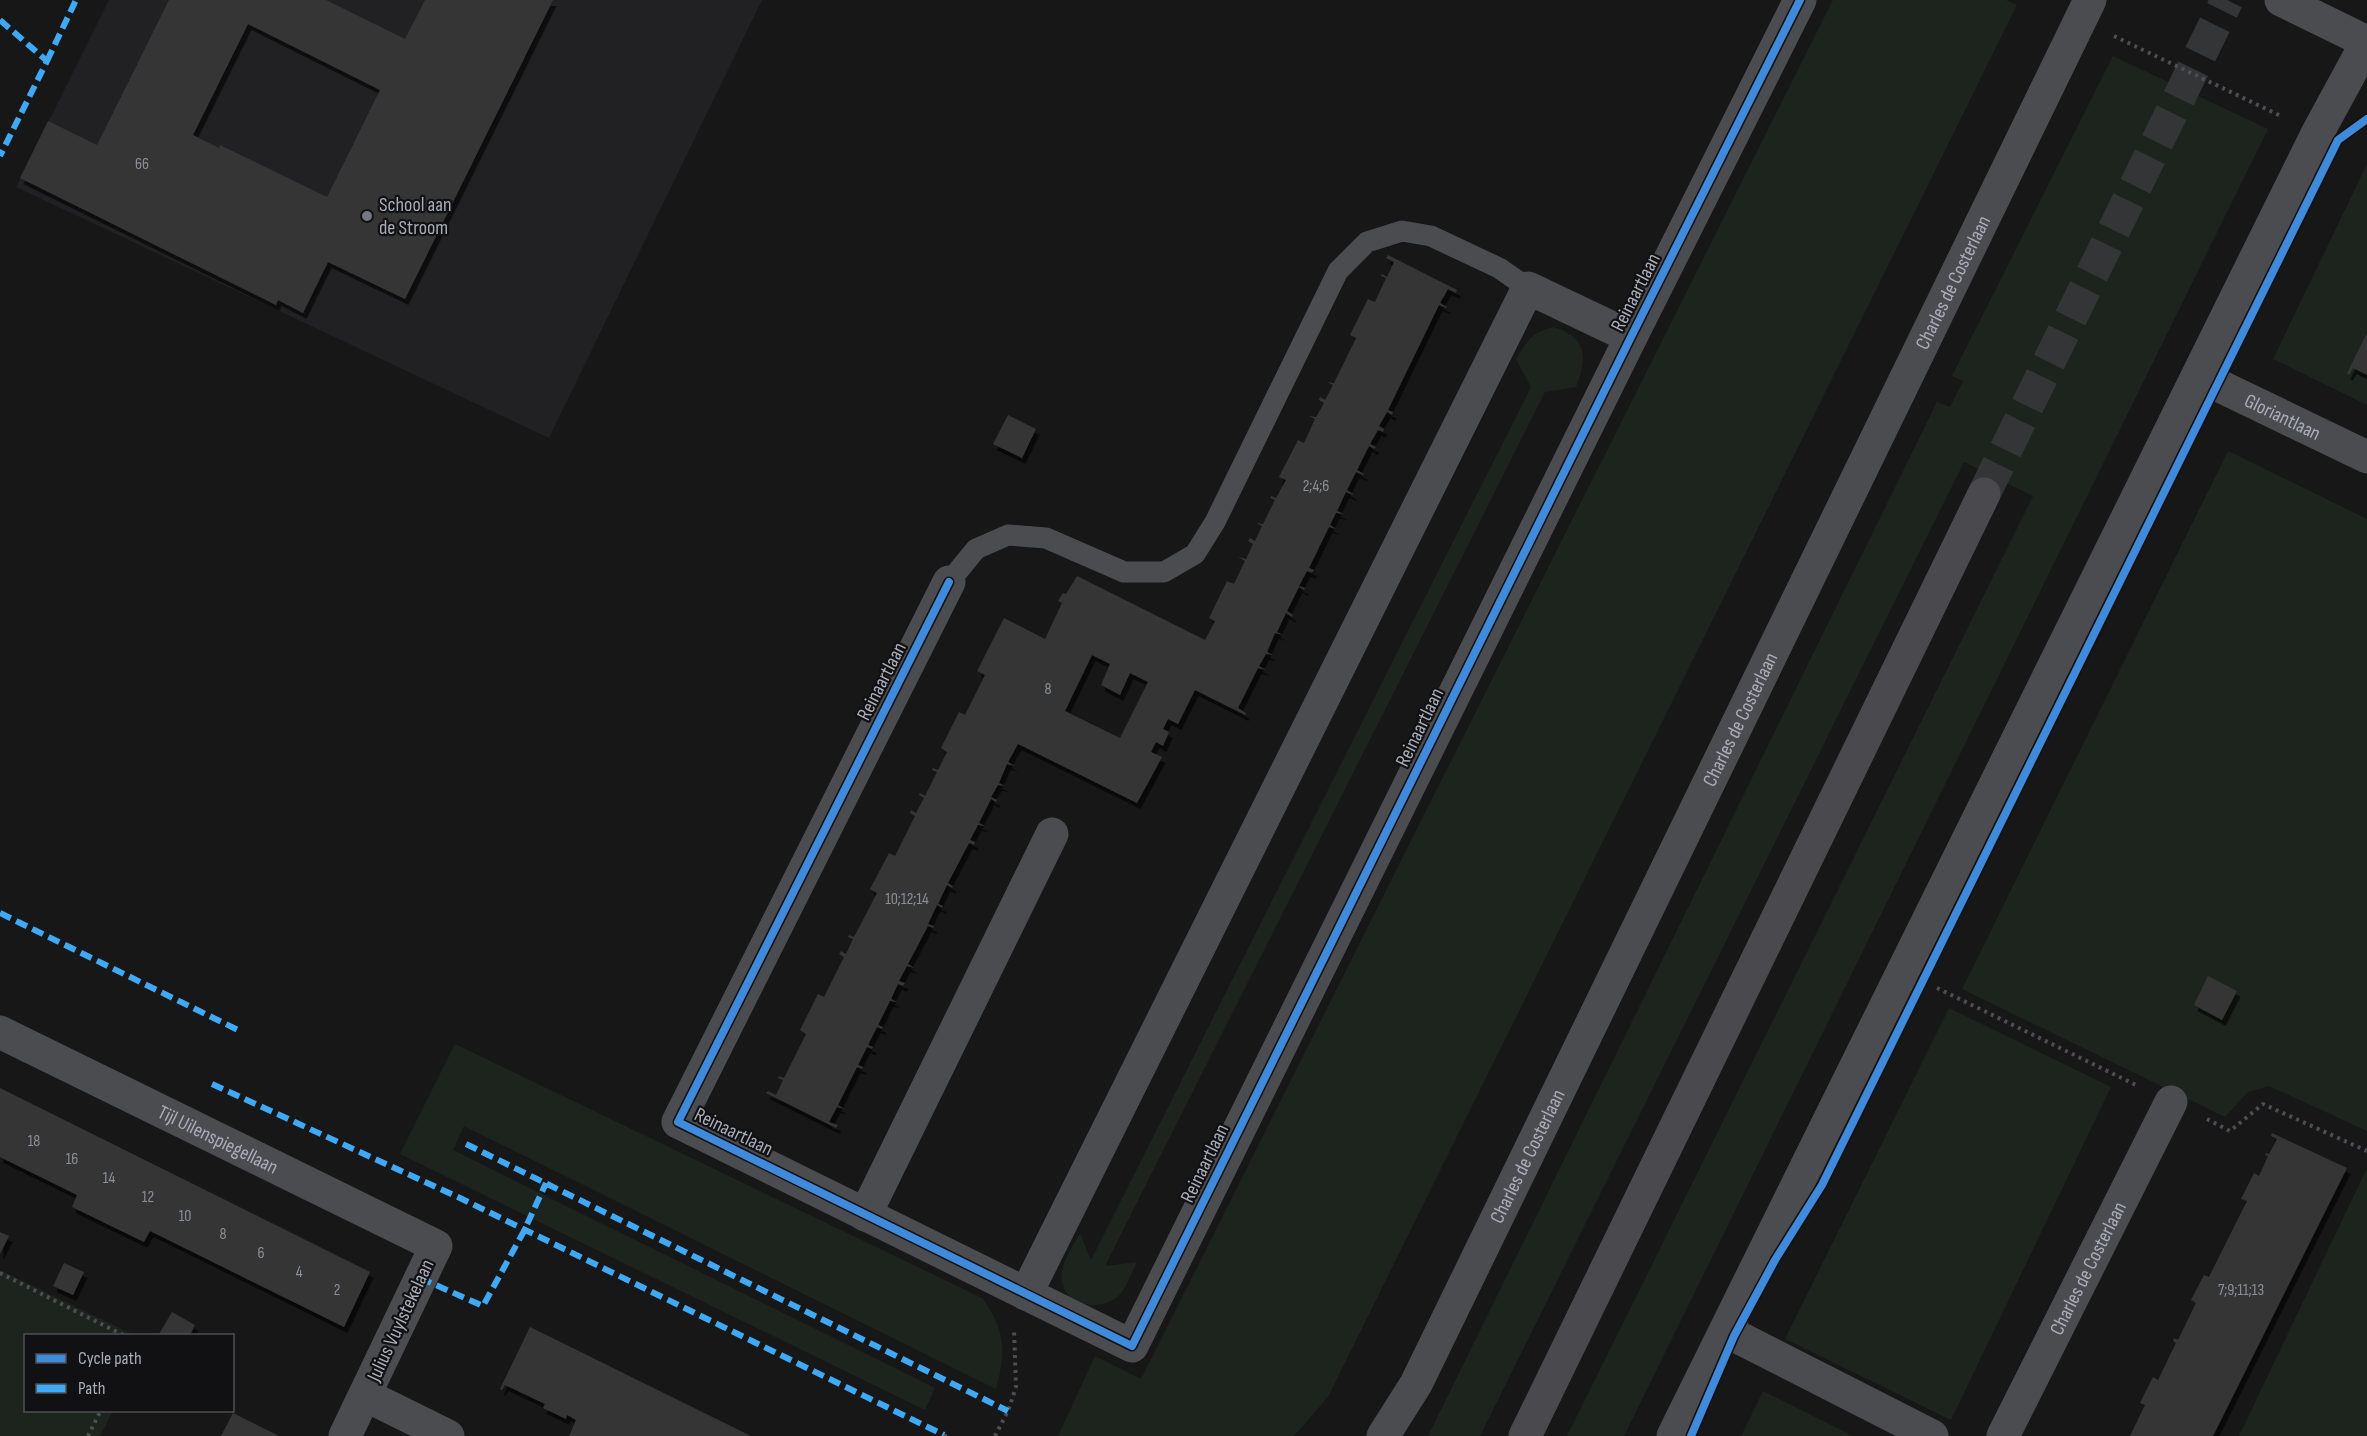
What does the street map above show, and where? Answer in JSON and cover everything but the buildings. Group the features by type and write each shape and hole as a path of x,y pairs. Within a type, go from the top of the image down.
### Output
{"main road":[{"path":"1525,1436 1984,494"}],"street":[{"name":"Reinaartlaan","path":"949,582 678,1122 1132,1347 1800,0"},
{"path":"1673,1436 2317,134 2367,42 2281,0"},
{"name":"Charles de Costerlaan","path":"1383,1436 1416,1384 2085,10"},
{"name":"Reinaartlaan","path":"1528,288 1631,338"},
{"path":"1026,1294 1528,288"},
{"name":"Gloriantlaan","path":"2199,376 2367,457"},
{"path":"865,1215 1052,834"},
{"name":"Tijl Uilenspiegellaan","path":"0,1032 436,1246"},
{"name":"Charles de Costerlaan","path":"2003,1436 2171,1102"},
{"name":"Julius Vuylstekelaan","path":"345,1436 436,1246"},
{"path":"1726,1330 1932,1436"},
{"name":"Julius Vuylstekelaan","path":"365,1395 448,1436"}],"lane":[{"name":"Reinaartlaan","path":"949,582 976,549 1008,535 1046,538 1124,572 1164,572 1195,554 1215,522 1338,271 1367,242 1402,231 1431,236 1499,268 1528,288"}],"path":[{"path":"2085,10 2317,134"},
{"path":"1902,972 2230,1131 2264,1104 2367,1151"},
{"path":"0,1273 123,1334"},
{"path":"995,1436 1008,1411 1016,1387 1013,1352 1015,1316 1026,1294"},
{"path":"88,1436 100,1412"}],"shaded area":[{"name":"School aan de Stroom","path":"109,0 762,0 549,438 16,187"},
{"path":"1833,0 2006,0 2017,5 1328,1397 1294,1436 1058,1436 1095,1356 1141,1379"},
{"path":"2113,56 2268,129 1624,1436 1567,1436 2033,496 1964,462 1480,1436 1428,1436 1937,402 1950,407 1963,381 1952,376"},
{"path":"2367,164 2367,405 2273,359"},
{"path":"1553,327 1573,337 1582,350 1582,367 1576,387 1545,392 1105,1266 1137,1262 1126,1285 1122,1292 1107,1303 1088,1305 1079,1302 1065,1291 1062,1281 1067,1256 1080,1233 1091,1260 1531,387 1516,359 1531,338"},
{"path":"2228,451 2367,519 2367,1131 2269,1086 2248,1092 2225,1117 1962,989"},
{"path":"1949,1008 2111,1087 1951,1420 1785,1339"},
{"path":"455,1044 982,1298 996,1321 1002,1342 996,1389 464,1126 453,1150 935,1388 925,1410 400,1154"},
{"path":"2367,1168 2367,1436 2239,1436"},
{"path":"0,1270 132,1334 24,1334 24,1412 112,1412 100,1436 0,1436"},
{"path":"1763,1391 1853,1436 1741,1436"}],"tunnel":[{"path":"1984,494 2227,0"}],"marked path":[{"path":"47,61 76,0"},
{"path":"0,20 47,61 0,156"},
{"path":"0,913 238,1030"},
{"path":"212,1084 460,1198 944,1435"},
{"path":"466,1144 1008,1411"},
{"path":"420,1278 483,1306 524,1231 546,1183"}],"cycle path":[{"path":"949,582 678,1122 1132,1346 1800,0"},
{"path":"1691,1436 1734,1336 1775,1260 1822,1185 2338,140 2367,119"}],"place":[{"name":"School aan de Stroom","path":"367,216"}]}
